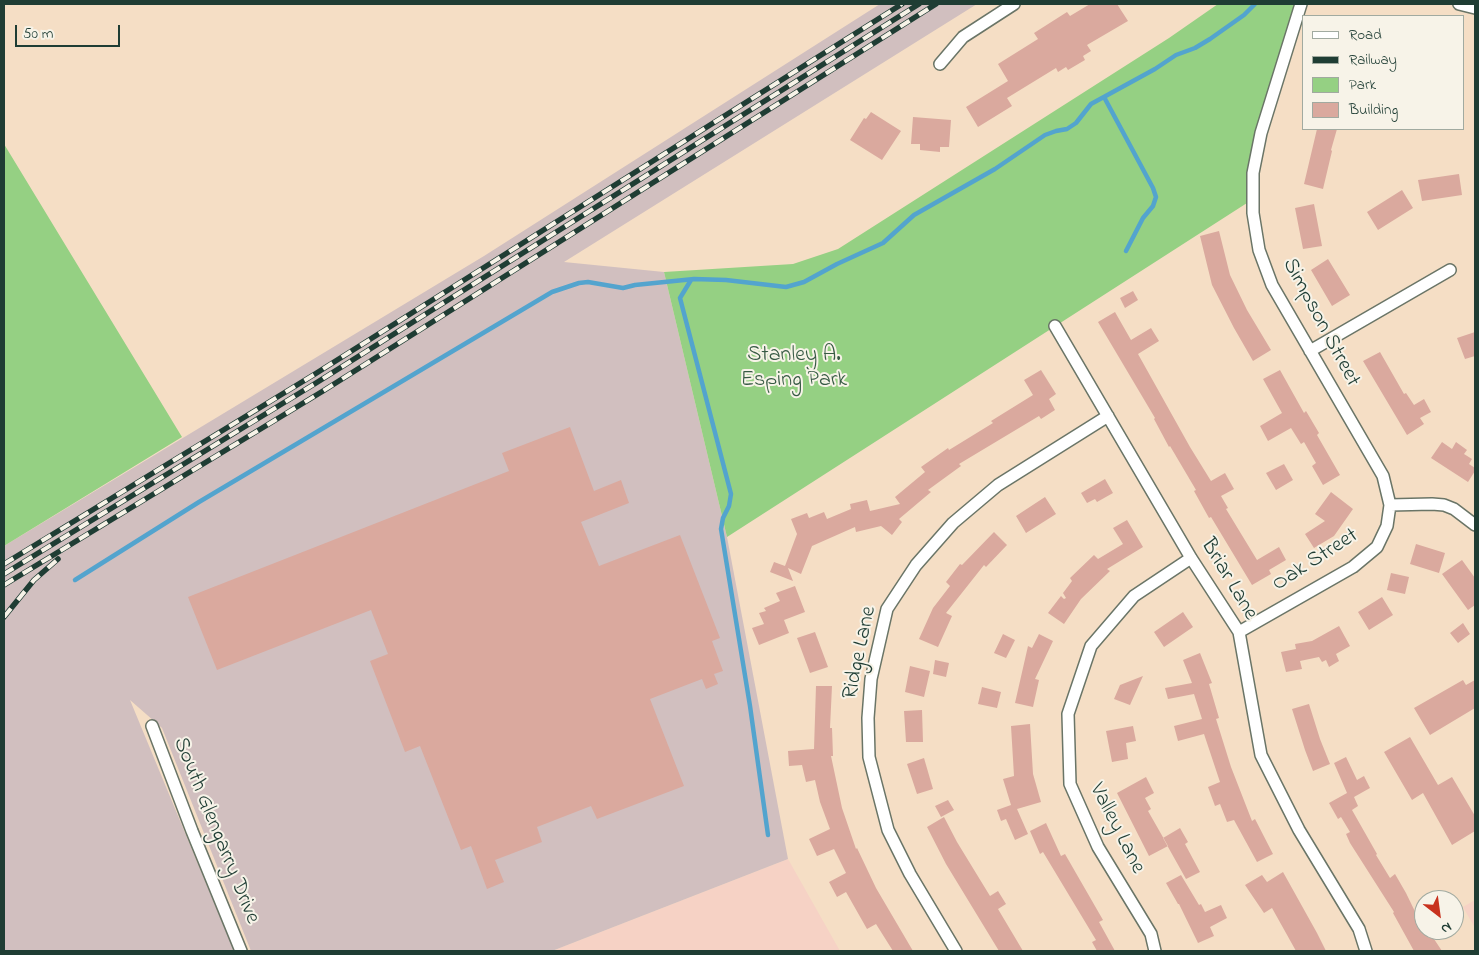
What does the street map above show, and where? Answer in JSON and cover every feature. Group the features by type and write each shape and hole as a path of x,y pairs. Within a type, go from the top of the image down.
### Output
{"street":[{"path":"940,64 963,37 1014,4"},
{"name":"Simpson Street","path":"1301,4 1261,133 1253,173 1253,213 1260,250 1272,284 1383,476 1390,505"},
{"path":"1459,4 1475,8"},
{"path":"1310,351 1450,270"},
{"name":"Briar Lane","path":"1055,326 1191,558 1239,632 1261,756 1299,830 1359,929 1366,951"},
{"name":"Ridge Lane","path":"956,951 910,874 888,830 869,757 868,718 871,679 887,609 916,565 953,523 998,485 1108,416"},
{"path":"1390,505 1432,504 1444,506 1454,510 1475,525"},
{"name":"Oak Street","path":"1239,632 1352,567 1376,547 1387,526 1390,505"},
{"name":"Valley Lane","path":"1155,951 1151,934 1098,847 1070,784 1068,714 1091,646 1134,596 1191,558"},
{"name":"South Glengarry Drive","path":"152,726 192,832 241,951"}],"shaded area":[{"path":"880,4 977,4 564,262 664,272 727,537 788,859 552,951 251,951 162,728 130,700 234,951 4,951 4,546 484,256"},
{"path":"788,859 840,951 552,951"},
{"path":"1475,900 1475,928 1464,909 1464,906"}],"green space":[{"name":"Stanley A. Esping Park","path":"1218,4 1299,4 1247,203 727,537 664,272 793,264 838,249 1169,38"},
{"path":"4,144 182,437 4,546"}],"building":[{"path":"1090,4 1117,4 1128,21 1087,45 1091,51 1083,56 1085,60 1068,70 1066,67 1058,72 1056,68 1007,98 1012,106 978,127 966,107 1008,81 998,64 1038,39 1034,33 1067,12 1070,16"},
{"path":"871,112 901,131 882,160 850,140 864,118 866,119"},
{"path":"913,117 951,120 949,147 940,147 940,152 920,150 920,144 911,144"},
{"path":"1317,130 1337,130 1323,189 1304,184"},
{"path":"1459,174 1462,195 1422,201 1418,180"},
{"path":"1402,190 1413,208 1378,230 1367,212"},
{"path":"1314,204 1322,246 1303,249 1295,208"},
{"path":"1219,231 1230,275 1247,310 1271,350 1253,361 1212,285 1200,236"},
{"path":"1328,259 1350,295 1332,306 1311,270"},
{"path":"1133,291 1138,300 1125,308 1120,298"},
{"path":"1115,312 1131,340 1151,328 1159,341 1138,354 1211,481 1225,473 1234,489 1221,496 1228,508 1226,509 1257,560 1279,547 1286,560 1269,570 1271,574 1252,585 1211,517 1209,518 1194,491 1196,490 1169,447 1155,418 1098,322"},
{"path":"1475,332 1475,356 1465,359 1457,338"},
{"path":"1380,352 1404,394 1406,393 1414,405 1424,399 1431,412 1420,418 1424,424 1407,435 1363,361"},
{"path":"1041,370 1056,394 1049,399 1055,410 1041,419 1039,416 959,464 961,466 928,490 931,492 899,519 902,522 892,535 881,526 856,532 855,527 812,546 801,574 788,568 793,581 770,572 774,562 785,566 797,534 791,519 807,513 809,518 824,512 827,519 851,509 850,504 867,500 870,511 900,504 895,497 925,472 921,467 948,448 949,450 993,423 991,421 1033,395 1024,380"},
{"path":"1280,370 1304,413 1306,411 1319,433 1317,435 1340,475 1323,485 1312,466 1316,463 1304,442 1301,444 1291,428 1268,441 1260,426 1282,413 1263,379"},
{"path":"570,427 594,491 621,480 629,503 581,522 599,566 680,535 720,638 712,641 723,671 714,674 718,684 706,689 702,679 650,699 684,786 597,819 591,806 537,827 542,842 495,860 504,882 487,889 471,846 461,850 420,746 405,752 370,661 388,654 371,610 217,670 188,597 509,471 502,453"},
{"path":"1442,442 1452,449 1456,442 1467,450 1464,454 1472,459 1469,464 1475,468 1468,482 1431,458"},
{"path":"1284,464 1293,480 1276,490 1266,473"},
{"path":"1105,479 1113,493 1097,502 1095,499 1087,503 1081,493"},
{"path":"1331,492 1353,509 1334,536 1314,548 1305,534 1325,521 1315,514"},
{"path":"1045,497 1056,514 1026,533 1016,516"},
{"path":"1127,520 1143,547 1107,569 1110,571 1081,599 1064,624 1048,613 1061,596 1064,599 1066,598 1063,593 1072,581 1070,578 1094,555 1098,559 1123,544 1113,528"},
{"path":"994,532 1007,545 986,567 984,565 946,613 952,616 938,647 919,639 933,608 950,586 946,582 960,564 962,565"},
{"path":"1416,544 1445,553 1439,573 1410,564"},
{"path":"1462,560 1475,578 1475,605 1468,610 1442,574"},
{"path":"1391,573 1409,577 1405,594 1387,590"},
{"path":"795,586 805,612 784,620 789,633 759,645 752,628 764,624 759,613 766,611 764,608 780,601 776,593"},
{"path":"1382,597 1393,615 1369,630 1358,612"},
{"path":"1183,612 1193,627 1164,647 1154,632"},
{"path":"1463,623 1470,634 1458,643 1450,633"},
{"path":"1339,626 1350,646 1336,654 1339,661 1329,667 1326,660 1322,662 1319,657 1300,661 1302,669 1286,672 1281,652 1296,649 1295,644 1312,641"},
{"path":"815,632 828,667 810,673 797,638"},
{"path":"1003,634 1015,640 1006,658 994,653"},
{"path":"1039,634 1053,641 1035,679 1039,680 1033,707 1015,703 1028,646 1032,648"},
{"path":"1200,653 1212,683 1209,684 1219,718 1216,719 1231,767 1252,821 1255,819 1273,854 1257,862 1234,820 1227,822 1220,804 1215,806 1208,787 1220,782 1204,734 1178,741 1174,726 1202,719 1194,694 1168,699 1165,688 1192,683 1183,660"},
{"path":"935,660 949,663 946,677 933,674"},
{"path":"910,666 930,671 924,697 905,692"},
{"path":"1143,676 1130,705 1114,699 1120,685"},
{"path":"1463,680 1466,685 1475,680 1475,708 1430,735 1414,708"},
{"path":"816,686 832,686 830,728 832,728 833,756 831,756 842,808 856,849 876,888 913,951 893,951 876,924 867,929 846,892 837,897 829,882 846,873 834,849 817,856 809,839 830,829 820,802 815,780 806,782 802,765 789,766 788,751 814,749"},
{"path":"982,687 1001,692 997,708 978,704"},
{"path":"1309,704 1330,764 1313,771 1292,709"},
{"path":"922,710 923,742 906,742 904,711"},
{"path":"1030,724 1033,774 1041,802 1017,809 1028,834 1015,840 1006,819 1001,821 997,810 1011,805 1003,779 1014,776 1011,726"},
{"path":"1133,726 1136,741 1126,743 1128,759 1112,762 1106,731"},
{"path":"1410,737 1438,785 1452,777 1475,816 1475,831 1452,845 1423,793 1412,800 1384,752"},
{"path":"1346,757 1357,780 1364,776 1370,788 1354,797 1358,806 1352,810 1390,878 1395,874 1414,909 1414,940 1435,940 1442,951 1414,951 1394,912 1350,843 1346,834 1350,832 1341,817 1338,819 1329,803 1347,793 1334,763"},
{"path":"924,758 933,789 917,794 907,764"},
{"path":"1146,777 1154,793 1145,798 1151,809 1148,811 1168,846 1149,856 1117,793"},
{"path":"948,800 954,810 941,817 935,806"},
{"path":"944,817 990,896 998,891 1006,904 998,909 1023,951 999,951 946,864 927,827"},
{"path":"1046,823 1061,856 1065,854 1103,920 1099,922 1115,951 1097,951 1092,942 1096,940 1043,852 1040,854 1030,831"},
{"path":"1180,828 1188,842 1185,844 1200,872 1186,879 1163,838"},
{"path":"1283,872 1326,951 1296,951 1272,908 1264,913 1245,885 1262,875 1267,882"},
{"path":"1181,875 1205,912 1221,905 1227,918 1210,927 1214,936 1198,943 1179,904 1166,883"}],"waterway":[{"path":"75,580 199,502 552,292 588,282 623,288 694,279 726,280 786,287 804,282 837,264 883,243 914,215 995,169 1045,135 1067,129 1076,123 1091,104 1155,69 1176,55 1195,48 1210,39 1244,15 1255,4"},
{"path":"1104,97 1156,197 1153,206 1143,218 1126,251"},
{"path":"691,280 680,298 731,494 721,529 750,706 768,835"}],"railway":[{"path":"4,564 315,374 902,4"},
{"path":"4,574 316,383 919,4"},
{"path":"4,585 323,391 936,4"},
{"path":"4,617 34,580 58,559"}]}
